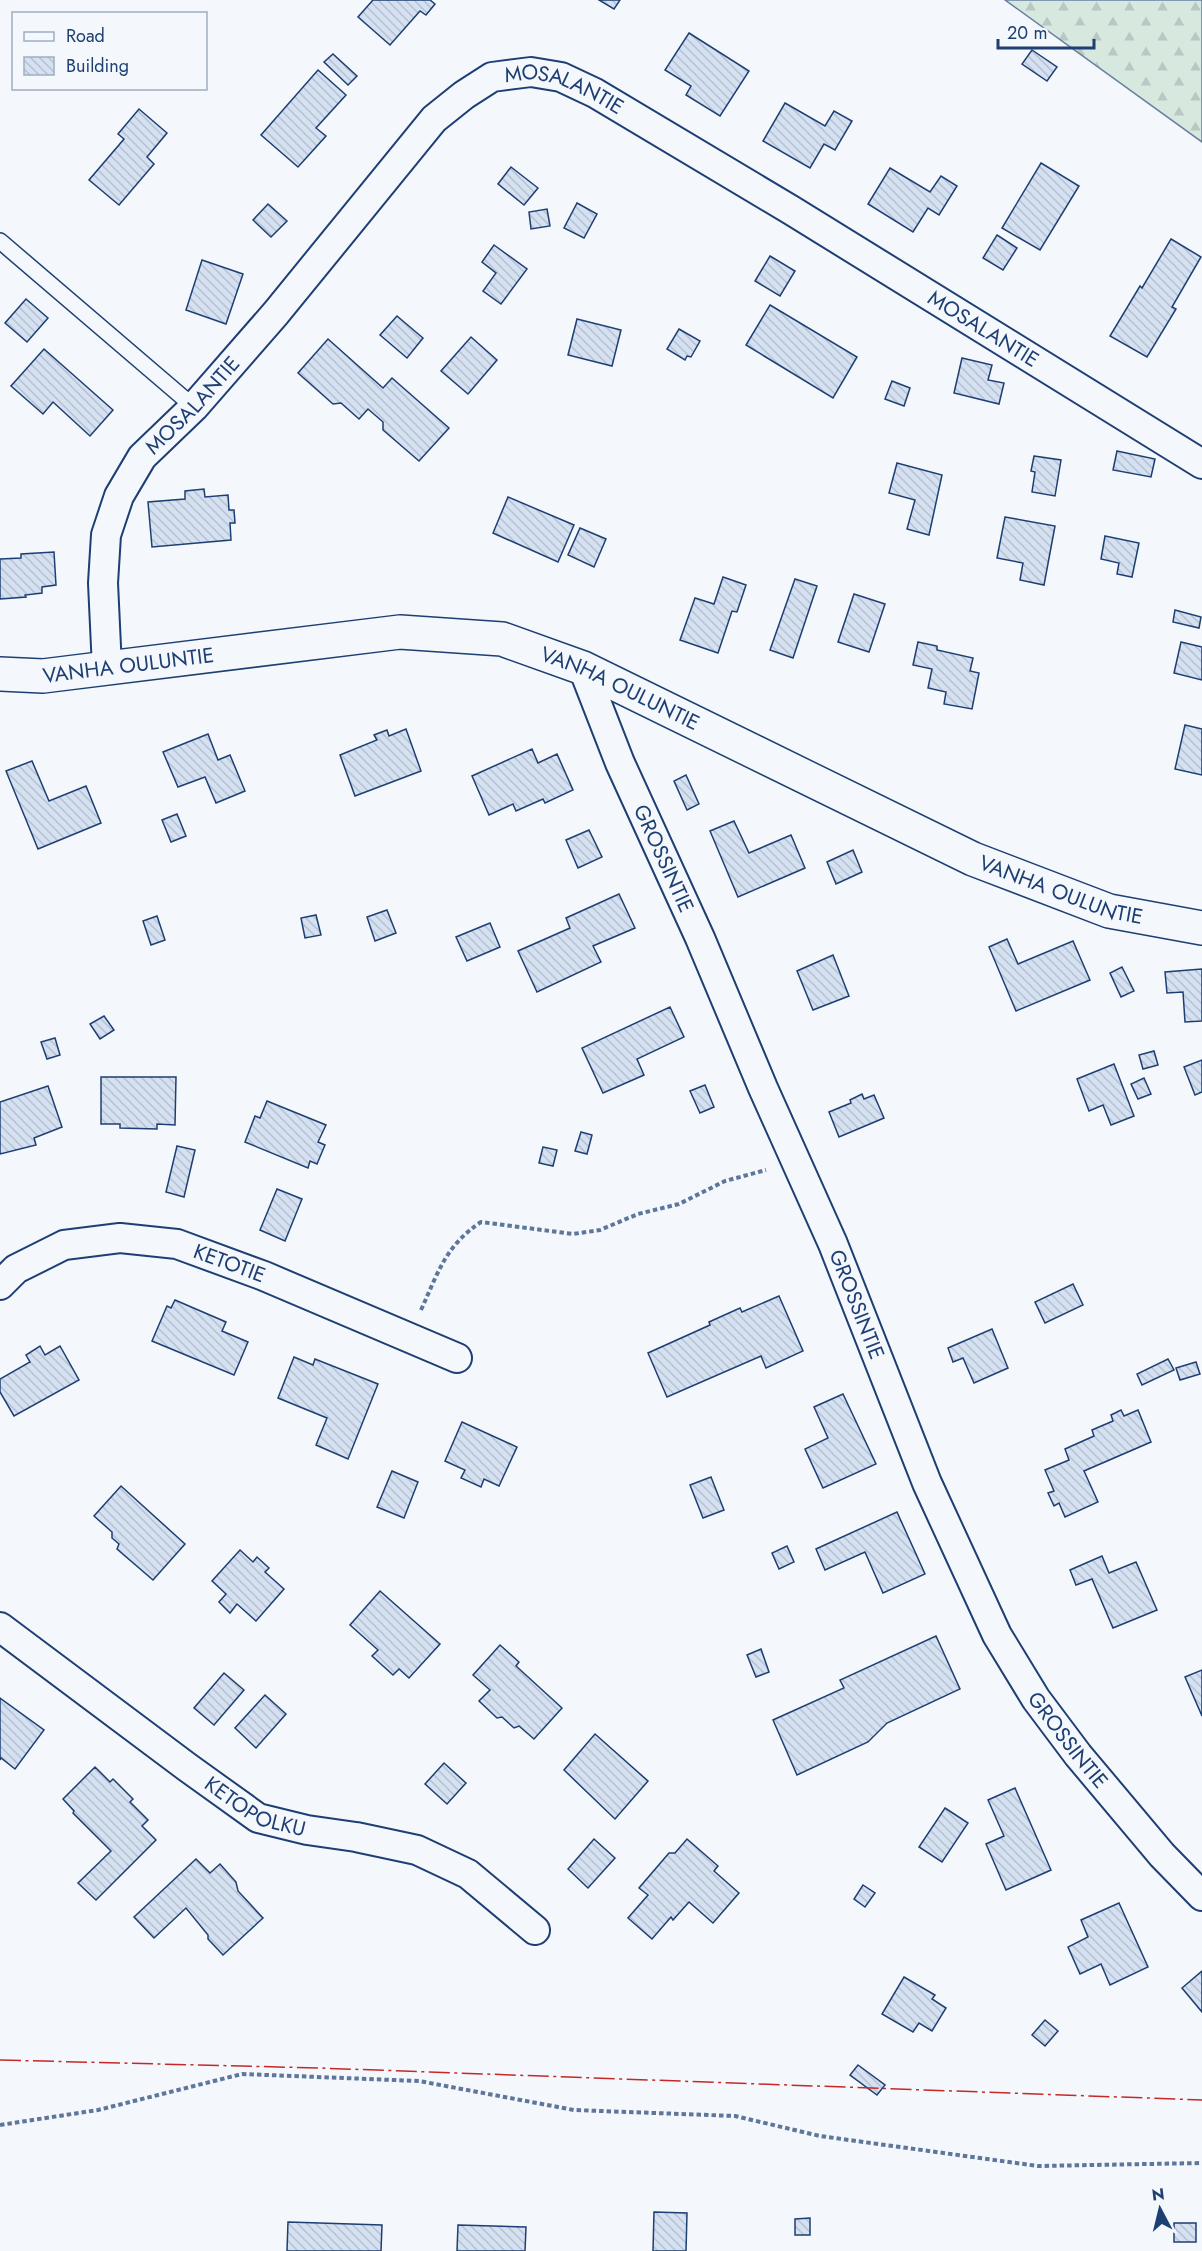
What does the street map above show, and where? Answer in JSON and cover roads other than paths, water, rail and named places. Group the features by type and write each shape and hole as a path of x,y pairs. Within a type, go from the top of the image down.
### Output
{"street":[{"name":"MOSALANTIE","path":"107,668 103,583 106,535 119,495 142,457 194,407 276,313 434,119 464,95 492,77 531,72 561,77 595,93 791,210 1202,464"},
{"name":"VANHA OULUNTIE","path":"0,674 43,676 400,632 502,639 583,668 973,859 1109,911 1202,928"},
{"name":"GROSSINTIE","path":"583,668 620,764 700,938 869,1330 927,1483 997,1635 1036,1699 1078,1755 1162,1855 1202,1896"},
{"name":"KETOTIE","path":"0,1285 16,1269 64,1245 120,1238 177,1244 264,1276 457,1358"},
{"name":"KETOPOLKU","path":"0,1627 258,1818 307,1830 356,1837 417,1850 468,1874 535,1930"}],"lane":[{"path":"0,241 194,407"}]}
